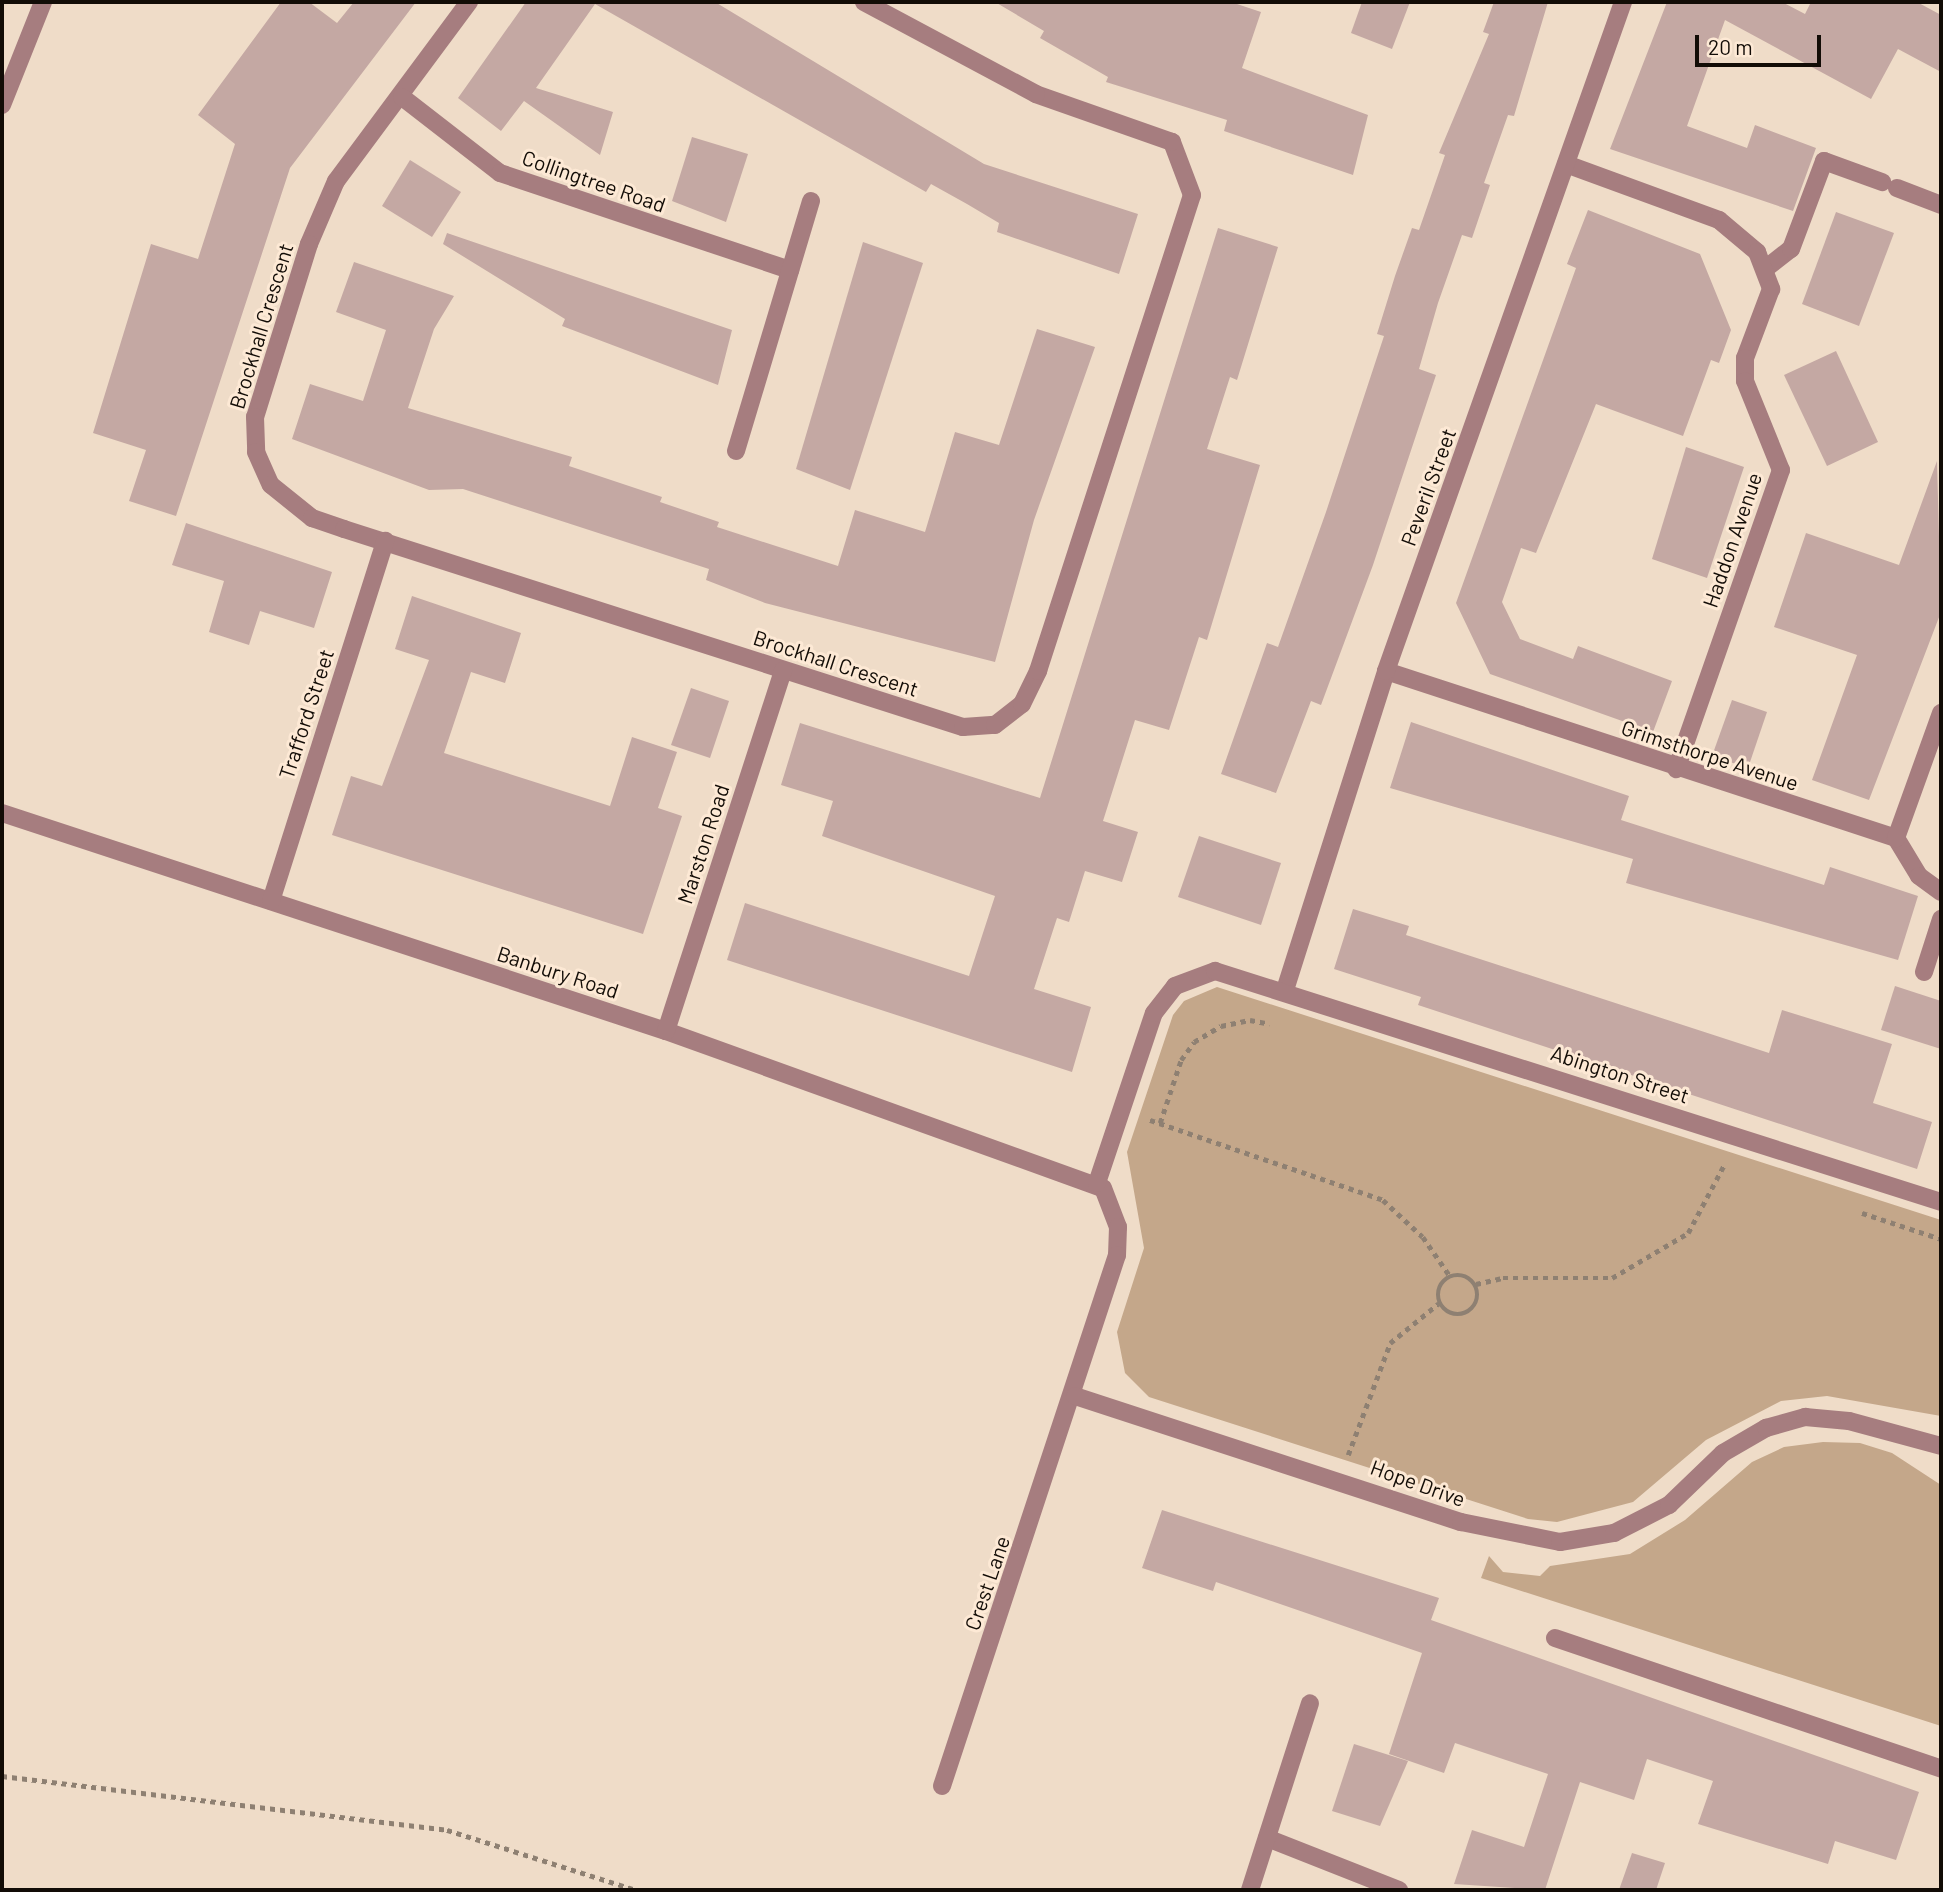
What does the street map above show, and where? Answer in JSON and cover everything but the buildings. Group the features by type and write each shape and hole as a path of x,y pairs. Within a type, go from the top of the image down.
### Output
{"street":[{"path":"2,105 43,2"},
{"name":"Brockhall Crescent","path":"469,2 402,97 336,181 309,244 255,416 256,452 271,485 312,518 963,727 995,725 1022,704 1192,195 1172,142 1036,94 864,2"},
{"name":"Peveril Street","path":"1285,990 1386,671 1623,2"},
{"name":"Collingtree Road","path":"402,97 500,173 790,270"},
{"path":"1566,164 1719,220 1743,235 1765,269 1791,249 1824,160 1941,205"},
{"path":"736,451 811,201"},
{"name":"Haddon Avenue","path":"1676,769 1781,470 1745,381 1745,358 1771,289 1765,269"},
{"name":"Trafford Street","path":"271,901 386,541"},
{"name":"Marston Road","path":"666,1031 783,670"},
{"name":"Grimsthorpe Avenue","path":"1386,671 1676,769 1896,838"},
{"path":"1941,713 1896,838 1919,876 1941,892"},
{"name":"Banbury Road","path":"2,813 666,1031 1097,1183"},
{"path":"1924,972 1941,919"},
{"name":"Abington Street","path":"1097,1183 1146,1031 1175,986 1215,971 1285,990 1941,1202"},
{"path":"1075,1396 1117,1255 1118,1227 1097,1183"},
{"name":"Hope Drive","path":"1075,1396 1340,1479 1508,1536 1560,1542 1614,1532 1670,1505 1723,1453 1766,1427 1805,1417 1849,1421 1941,1446"},
{"name":"Crest Lane","path":"942,1786 1075,1396"},
{"path":"1555,1637 1941,1769"},
{"path":"1250,1890 1310,1703"},
{"path":"1267,1838 1399,1890"}],"path":[{"path":"1160,1123 1181,1060 1194,1042 1240,1021 1277,1025"},
{"path":"1122,1111 1383,1200 1423,1237 1450,1276"},
{"path":"1476,1284 1503,1278 1612,1278 1688,1233 1723,1167 1734,1135"},
{"path":"1710,1163 1736,1171"},
{"path":"1852,1209 1941,1239"},
{"path":"1450,1276 1465,1276 1476,1284 1478,1298 1467,1314 1454,1315 1439,1303 1438,1290 1450,1276"},
{"path":"1340,1479 1390,1343 1439,1303"},
{"path":"2,1776 447,1830 636,1890"}],"shaded area":[{"path":"1217,987 1941,1220 1941,1416 1827,1396 1781,1401 1706,1440 1633,1502 1557,1522 1528,1519 1149,1397 1125,1373 1117,1332 1144,1248 1127,1152 1173,1015 1184,1001"},
{"path":"1823,1442 1860,1443 1892,1453 1941,1485 1941,1726 1481,1578 1489,1556 1503,1572 1540,1576 1550,1566 1630,1554 1685,1520 1752,1462 1784,1447"}]}
